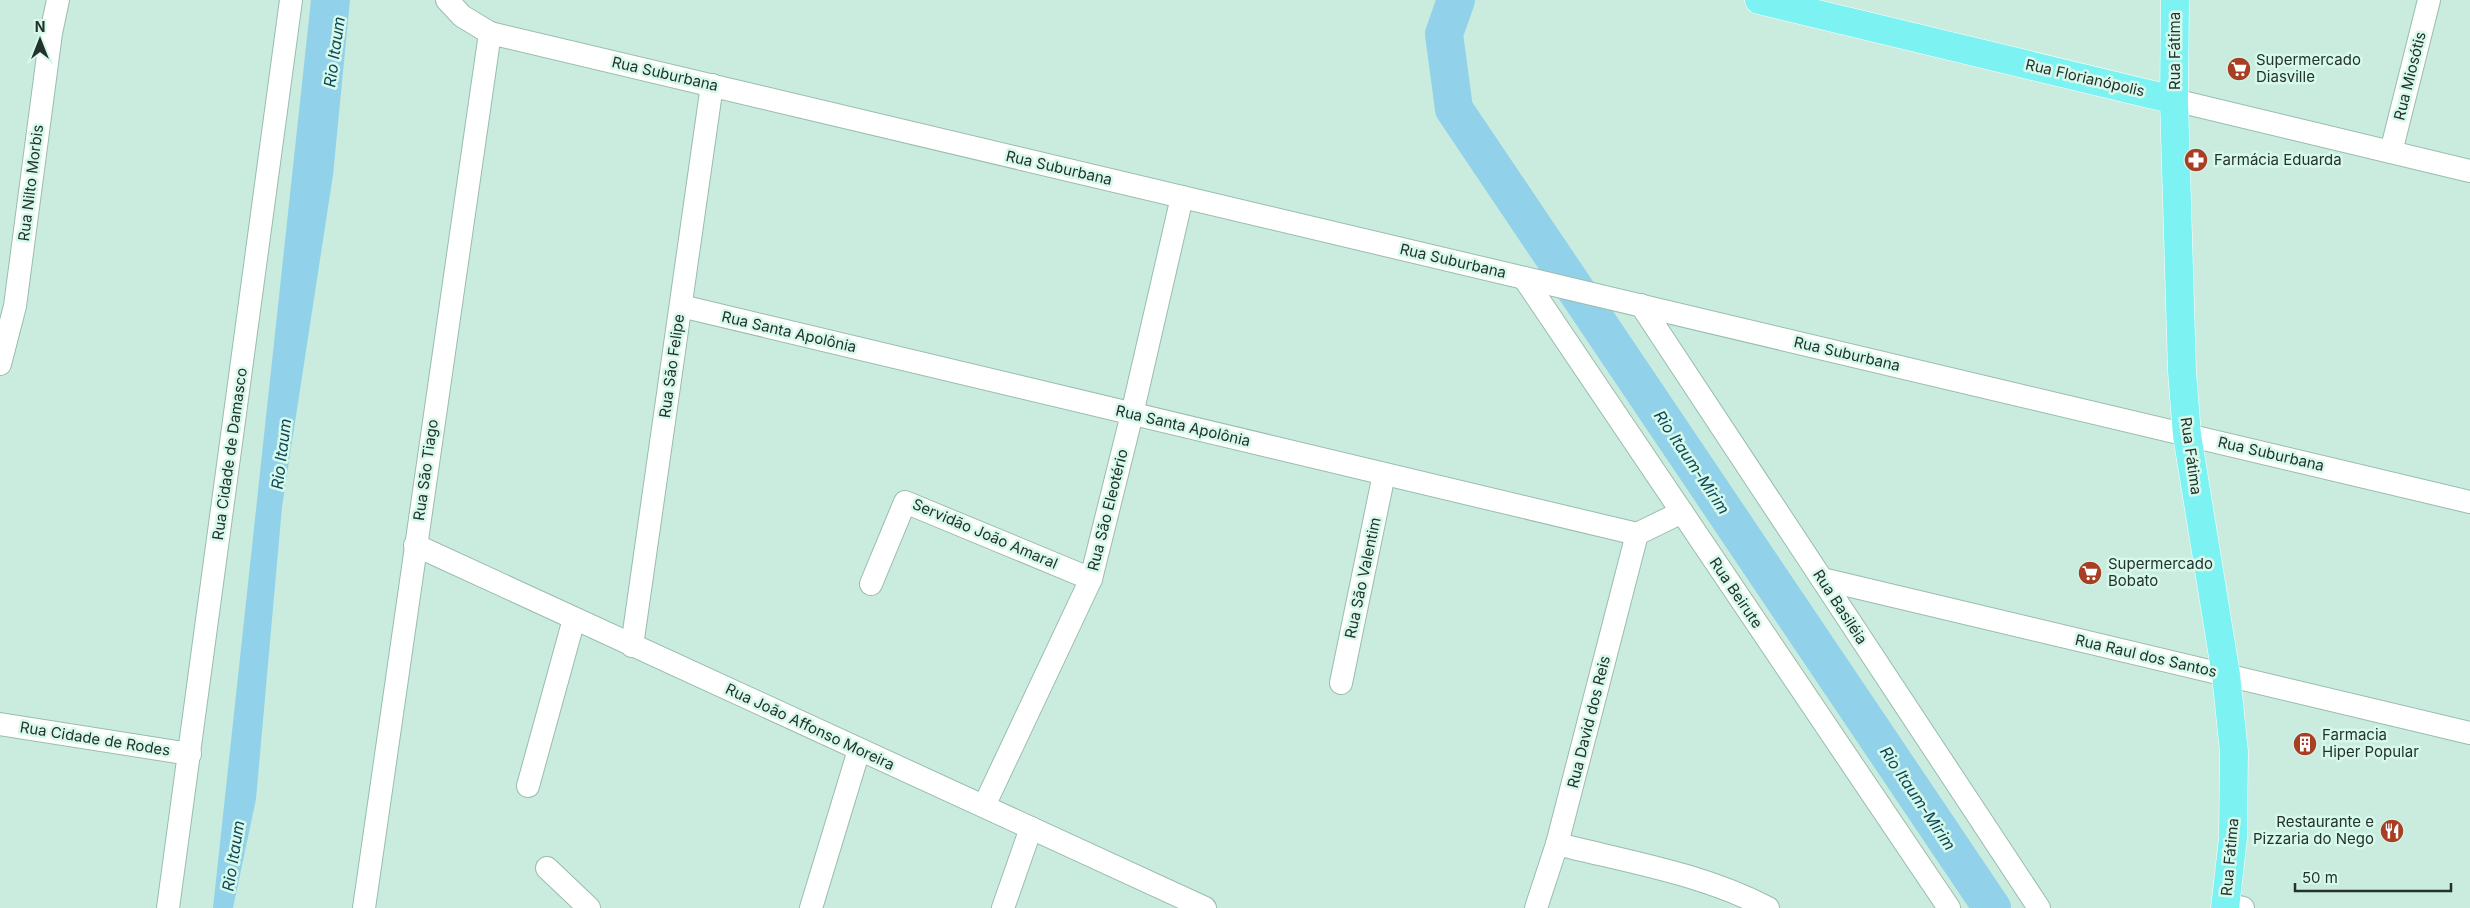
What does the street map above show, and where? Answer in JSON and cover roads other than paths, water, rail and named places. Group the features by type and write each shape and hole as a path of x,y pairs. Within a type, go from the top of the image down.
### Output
{"main road":[{"name":"Rua Florianópolis","path":"1759,0 2174,100"},
{"name":"Rua Fátima","path":"2175,0 2174,100 2182,371 2187,434 2232,714 2235,793 2231,907"}],"street":[{"name":"Rua Nilto Morbis","path":"0,364 10,334 15,306 51,33 58,0"},
{"name":"Rua Cidade de Damasco","path":"168,908 291,0"},
{"name":"Rua Suburbana","path":"447,0 462,16 490,33 2470,502"},
{"name":"Rua Miosótis","path":"2391,152 2429,0"},
{"name":"Rua São Tiago","path":"364,908 490,33"},
{"name":"Rua São Felipe","path":"632,646 712,85"},
{"name":"Rua Florianópolis","path":"2174,100 2470,171"},
{"name":"Rua São Eleotério","path":"984,806 1091,578 1132,414 1182,197"},
{"name":"Rua Beirute","path":"1524,278 1948,908"},
{"name":"Rua Basiléia","path":"1638,305 2039,908"},
{"name":"Rua Santa Apolônia","path":"680,306 1637,534"},
{"name":"Rua São Valentim","path":"1341,683 1384,474"},
{"name":"Servidão João Amaral","path":"871,584 905,502 1091,578"},
{"path":"1637,534 1682,512"},
{"name":"Rua David dos Reis","path":"1536,908 1557,844 1637,534"},
{"name":"Rua João Affonso Moreira","path":"415,545 1205,908"},
{"name":"Rua Raul dos Santos","path":"1822,579 2470,733"},
{"path":"528,786 574,619"},
{"name":"Rua Cidade de Rodes","path":"0,724 190,754"},
{"path":"811,908 859,750"},
{"path":"1003,908 1031,828"},
{"path":"1557,844 1704,880 1728,888 1768,908"},
{"path":"547,868 589,908"}],"water":[{"name":"Rio Itaum","path":"311,0 350,0 333,175 282,507 256,799 233,908 213,908"}],"waterway":[{"name":"Rio Itaum-Mirim","path":"1456,0 1444,34 1454,109 1992,908"}],"place":[{"name":"Supermercado Diasville","path":"2239,69"},
{"name":"Farmácia Eduarda","path":"2196,160"},
{"name":"Supermercado Bobato","path":"2090,573"},
{"name":"Farmacia Hiper Popular","path":"2305,744"},
{"name":"Restaurante e Pizzaria do Nego","path":"2392,831"}]}
